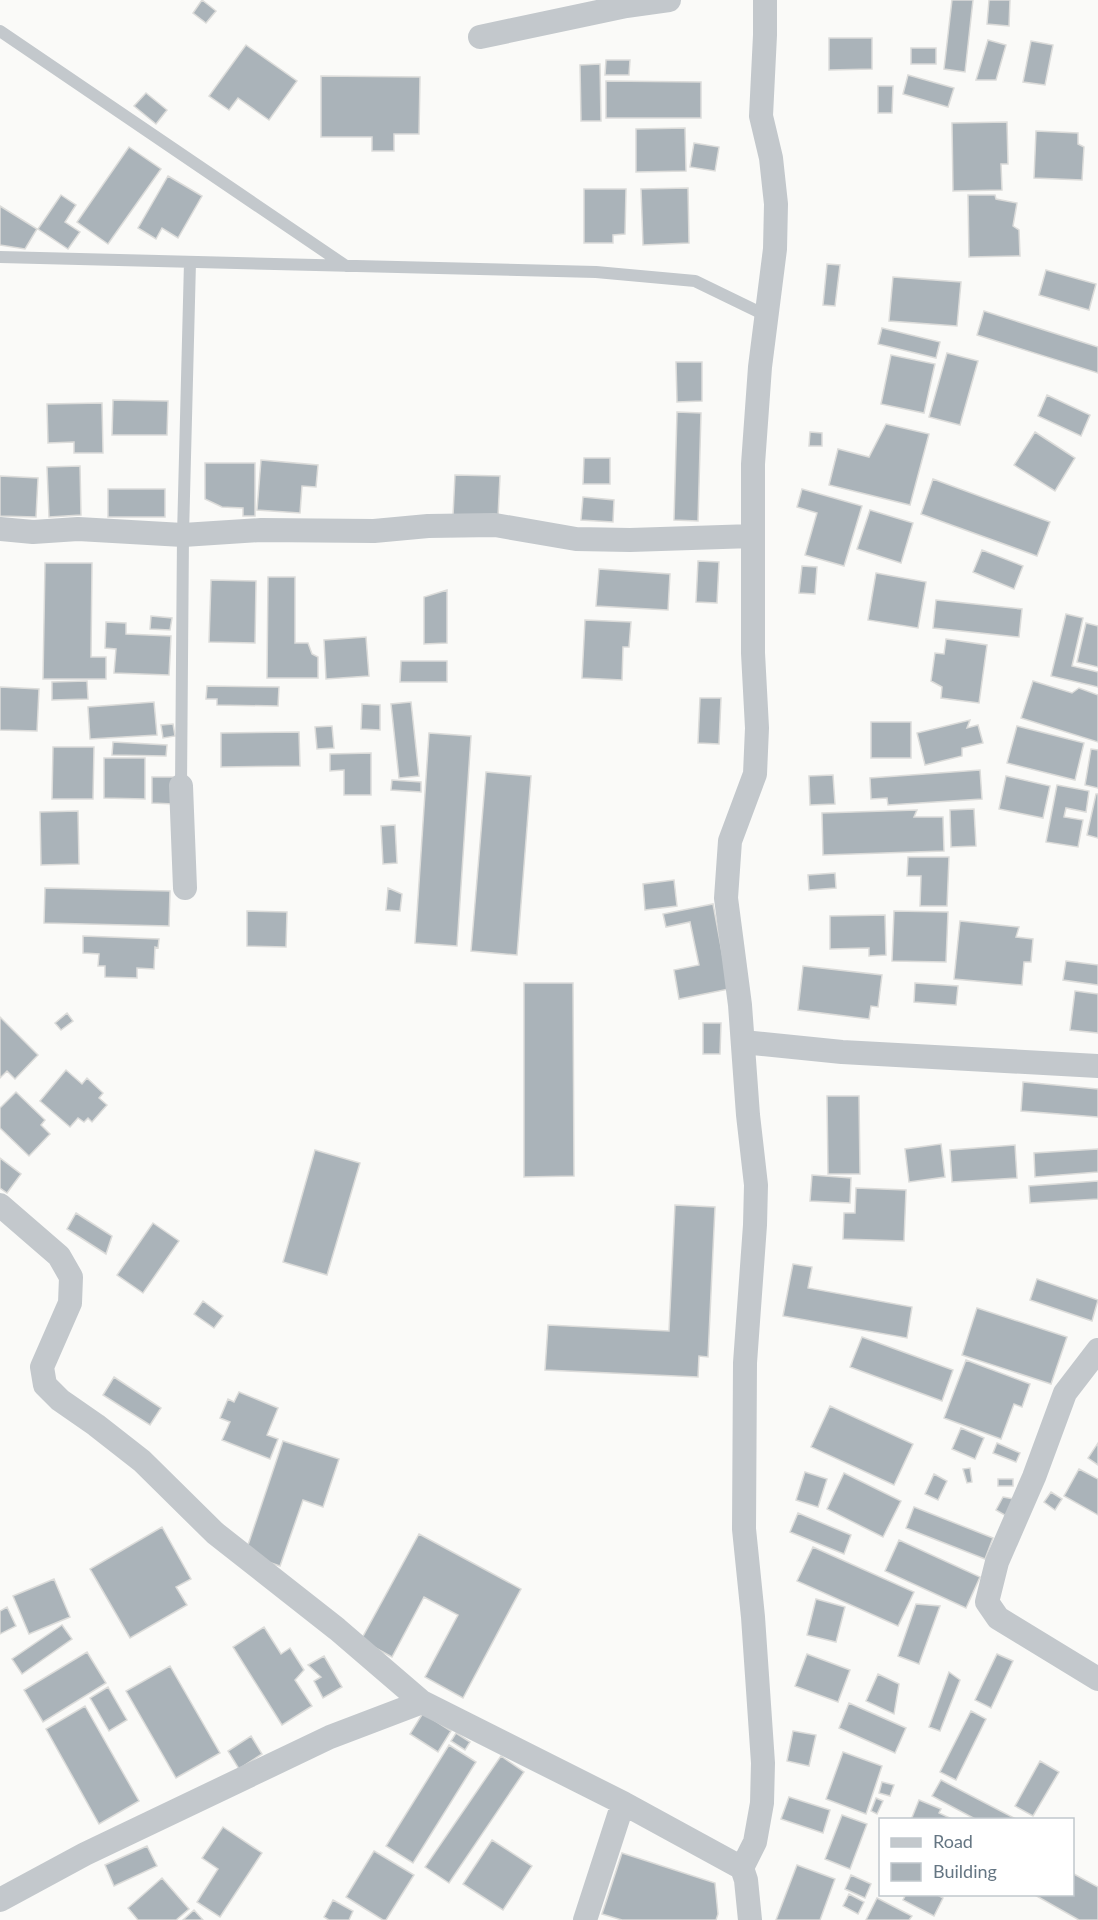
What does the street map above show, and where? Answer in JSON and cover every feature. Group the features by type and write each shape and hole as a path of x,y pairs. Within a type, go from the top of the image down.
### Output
{"street":[{"path":"480,37 626,6 669,0"},
{"path":"742,1868 755,1842 762,1803 763,1763 753,1617 744,1529 745,1363 756,1185 740,1005 726,898 730,842 755,774 757,729 753,653 753,464 760,367 775,249 776,204 771,158 760,116 765,0"},
{"path":"0,529 33,532 78,529 183,535 261,530 374,531 428,526 495,525 576,539 630,540 753,536"},
{"path":"181,786 185,888"},
{"path":"743,1042 842,1052 1098,1066"},
{"path":"0,1205 59,1256 71,1277 70,1303 42,1366 45,1385 60,1400 142,1461 215,1533 338,1629 422,1702 623,1803 742,1868 746,1880 750,1920"},
{"path":"1098,1350 1065,1393 1034,1477 996,1562 987,1602 998,1618 1098,1679"},
{"path":"0,1900 85,1854 330,1737 422,1702"},
{"path":"585,1920 623,1803"},
{"path":"0,1909 6,1920"}],"lane":[{"path":"0,31 346,266"},
{"path":"0,257 596,272 695,281 767,316"},
{"path":"181,786 183,535 190,262"}],"building":[{"path":"202,0 216,11 206,23 193,13"},
{"path":"952,0 973,0 965,72 944,69"},
{"path":"989,0 1010,0 1009,26 987,24"},
{"path":"829,38 872,38 872,69 829,70"},
{"path":"988,40 1006,45 996,80 976,80"},
{"path":"1031,41 1053,45 1045,85 1023,82"},
{"path":"246,45 297,81 269,120 238,98 229,110 209,96"},
{"path":"911,48 936,48 936,64 911,64"},
{"path":"606,60 630,60 629,75 605,75"},
{"path":"600,64 601,121 581,121 580,65"},
{"path":"908,75 954,88 948,107 903,94"},
{"path":"321,76 420,77 419,134 394,134 394,151 372,151 372,137 321,137"},
{"path":"606,81 701,82 701,118 606,118"},
{"path":"878,86 893,86 892,113 878,113"},
{"path":"146,93 167,110 156,124 134,106"},
{"path":"1007,122 1008,164 1001,164 1002,190 953,191 952,123"},
{"path":"685,128 686,171 636,172 636,129"},
{"path":"1036,131 1078,133 1078,144 1084,147 1082,180 1034,178"},
{"path":"694,143 719,147 715,171 690,167"},
{"path":"129,147 161,169 108,244 77,222"},
{"path":"168,176 202,196 178,238 162,228 156,239 138,228"},
{"path":"688,188 689,243 643,245 641,189"},
{"path":"584,189 626,189 625,234 613,235 613,243 584,243"},
{"path":"61,195 76,205 65,222 80,232 68,249 38,229"},
{"path":"968,195 995,195 996,199 1017,203 1013,226 1019,230 1020,256 969,257"},
{"path":"0,206 37,229 25,249 0,245"},
{"path":"827,264 840,265 835,306 823,305"},
{"path":"1046,270 1096,284 1089,310 1039,295"},
{"path":"893,277 961,282 957,326 889,321"},
{"path":"984,311 1098,347 1098,373 977,335"},
{"path":"882,328 940,342 936,358 878,344"},
{"path":"947,353 978,361 960,425 929,417"},
{"path":"891,355 935,364 924,413 881,404"},
{"path":"676,362 702,362 702,401 677,402"},
{"path":"1047,395 1090,415 1081,436 1038,416"},
{"path":"113,400 168,401 167,435 112,435"},
{"path":"102,403 103,453 74,453 74,442 48,443 47,404"},
{"path":"677,412 701,413 698,521 674,520"},
{"path":"886,424 929,434 910,505 829,485 838,449 869,457"},
{"path":"810,432 822,433 822,446 809,446"},
{"path":"1035,432 1075,458 1055,491 1014,465"},
{"path":"584,458 610,458 610,484 583,484"},
{"path":"261,460 318,465 316,487 302,486 300,513 257,510"},
{"path":"205,463 255,463 255,516 243,516 243,508 222,507 205,499"},
{"path":"80,466 81,515 49,517 47,467"},
{"path":"455,475 500,476 498,517 453,516"},
{"path":"0,476 38,478 36,517 0,516"},
{"path":"933,479 1050,522 1037,556 921,514"},
{"path":"108,489 165,489 165,517 108,517"},
{"path":"802,489 862,506 844,566 805,555 817,513 797,507"},
{"path":"583,497 614,500 613,522 581,520"},
{"path":"870,510 913,523 901,563 857,549"},
{"path":"982,550 1023,566 1014,589 973,572"},
{"path":"698,561 719,562 717,603 696,602"},
{"path":"45,563 92,563 91,657 106,657 106,679 43,679"},
{"path":"802,566 817,567 815,594 799,593"},
{"path":"599,569 670,574 668,610 596,606"},
{"path":"876,573 926,582 918,628 868,620"},
{"path":"268,577 295,577 295,643 308,643 312,654 318,657 318,678 267,678"},
{"path":"211,580 256,581 255,643 209,642"},
{"path":"447,590 447,643 424,644 424,597"},
{"path":"936,600 1022,609 1019,637 933,628"},
{"path":"1066,614 1083,618 1072,666 1098,672 1098,687 1051,676"},
{"path":"151,616 172,618 170,630 150,629"},
{"path":"585,620 631,622 629,647 623,647 622,680 582,678"},
{"path":"106,622 126,623 126,634 171,636 169,675 114,673 116,649 105,648"},
{"path":"1086,623 1098,626 1098,667 1077,662"},
{"path":"366,637 369,676 326,679 324,640"},
{"path":"946,639 987,645 979,703 941,698 942,687 931,681 935,653 944,654"},
{"path":"401,661 447,661 447,682 400,682"},
{"path":"87,681 88,699 52,700 52,682"},
{"path":"1033,681 1072,693 1079,688 1098,695 1098,742 1021,718"},
{"path":"207,686 279,687 278,706 217,705 217,699 206,699"},
{"path":"0,687 39,689 37,731 0,730"},
{"path":"700,698 721,698 719,744 698,743"},
{"path":"154,702 157,735 90,739 88,707"},
{"path":"411,702 419,776 399,778 391,704"},
{"path":"362,704 380,705 380,730 361,729"},
{"path":"970,720 967,728 978,725 983,743 962,748 962,756 925,765 917,733"},
{"path":"871,722 911,722 911,758 871,758"},
{"path":"173,724 175,736 163,738 161,725"},
{"path":"332,726 334,748 317,749 315,727"},
{"path":"1017,726 1084,743 1075,780 1007,763"},
{"path":"299,732 300,766 221,767 221,733"},
{"path":"429,733 471,736 457,946 415,943"},
{"path":"113,742 167,745 166,756 112,755"},
{"path":"53,747 94,747 93,799 52,799"},
{"path":"1091,749 1098,750 1098,788 1085,785"},
{"path":"371,753 371,795 344,795 344,770 330,771 330,754"},
{"path":"104,758 145,758 145,799 104,798"},
{"path":"980,770 982,799 888,805 887,798 871,799 870,778"},
{"path":"486,772 531,776 517,955 471,951"},
{"path":"833,775 835,804 810,805 809,776"},
{"path":"1006,776 1050,786 1043,818 999,809"},
{"path":"152,777 175,777 174,804 152,803"},
{"path":"392,780 421,782 421,792 391,790"},
{"path":"1057,785 1089,791 1086,812 1066,808 1064,817 1083,820 1078,847 1046,842"},
{"path":"1096,794 1098,794 1098,838 1087,835"},
{"path":"974,809 976,846 951,847 950,810"},
{"path":"917,810 914,817 943,817 944,851 823,855 822,813"},
{"path":"78,811 79,864 41,865 40,812"},
{"path":"395,825 397,863 383,864 381,826"},
{"path":"908,857 949,857 947,906 920,906 921,876 907,876"},
{"path":"835,873 836,888 809,890 808,875"},
{"path":"674,880 677,906 645,910 643,884"},
{"path":"45,888 170,891 169,926 44,923"},
{"path":"388,888 402,894 400,911 386,910"},
{"path":"713,904 729,989 679,999 674,970 699,965 690,922 666,927 663,914"},
{"path":"247,911 287,912 286,947 247,946"},
{"path":"894,911 948,912 946,962 892,961"},
{"path":"885,915 886,955 869,956 869,948 830,949 830,916"},
{"path":"960,921 1019,927 1016,937 1033,939 1031,962 1024,962 1022,985 954,979"},
{"path":"83,936 159,939 158,948 155,947 154,969 137,968 137,978 105,977 105,966 98,966 99,954 83,953"},
{"path":"1066,961 1098,965 1098,985 1063,980"},
{"path":"803,966 882,975 878,1007 871,1006 869,1019 798,1010"},
{"path":"524,983 573,983 574,1176 524,1177"},
{"path":"915,983 958,986 956,1005 914,1002"},
{"path":"1075,991 1098,994 1098,1033 1070,1030"},
{"path":"67,1013 73,1021 61,1030 55,1023"},
{"path":"0,1017 38,1055 15,1079 7,1071 0,1078"},
{"path":"703,1023 721,1023 720,1054 703,1054"},
{"path":"66,1070 82,1084 87,1078 103,1093 99,1098 107,1105 92,1122 88,1118 84,1122 78,1118 70,1127 40,1101"},
{"path":"1023,1082 1098,1089 1098,1117 1021,1111"},
{"path":"16,1092 45,1120 41,1125 50,1134 29,1156 0,1128 0,1108"},
{"path":"827,1096 859,1096 860,1174 828,1174"},
{"path":"941,1144 945,1177 909,1182 905,1149"},
{"path":"1015,1145 1017,1178 952,1182 950,1150"},
{"path":"1098,1149 1098,1172 1035,1177 1034,1153"},
{"path":"315,1150 360,1163 327,1275 283,1262"},
{"path":"0,1158 21,1174 7,1193 0,1188"},
{"path":"812,1175 851,1178 850,1203 810,1201"},
{"path":"1098,1181 1098,1199 1030,1203 1029,1186"},
{"path":"856,1188 906,1190 904,1241 843,1239 844,1213 855,1213"},
{"path":"675,1205 715,1207 708,1357 699,1356 698,1377 545,1370 548,1325 669,1331"},
{"path":"76,1213 112,1236 106,1254 67,1229"},
{"path":"153,1223 179,1241 143,1293 117,1275"},
{"path":"793,1264 812,1267 808,1288 912,1307 907,1338 783,1316"},
{"path":"1037,1279 1098,1300 1092,1321 1030,1300"},
{"path":"203,1301 223,1316 214,1328 194,1314"},
{"path":"977,1308 1067,1337 1051,1384 962,1355"},
{"path":"862,1337 953,1370 942,1401 850,1367"},
{"path":"966,1360 1030,1384 1022,1407 1014,1404 1001,1439 944,1418"},
{"path":"114,1377 161,1408 150,1425 103,1395"},
{"path":"239,1392 278,1408 267,1435 278,1439 270,1459 222,1440 230,1422 220,1418 228,1399 234,1402"},
{"path":"830,1406 913,1444 894,1485 811,1447"},
{"path":"961,1428 984,1438 975,1459 952,1449"},
{"path":"283,1441 339,1459 323,1507 303,1500 280,1566 245,1554"},
{"path":"997,1443 1020,1453 1016,1462 993,1453"},
{"path":"1098,1443 1098,1465 1088,1458"},
{"path":"970,1468 972,1482 967,1483 963,1469"},
{"path":"1079,1469 1098,1479 1098,1515 1064,1496"},
{"path":"805,1472 827,1479 818,1507 796,1500"},
{"path":"844,1473 901,1501 883,1537 827,1509"},
{"path":"934,1474 947,1481 938,1500 925,1494"},
{"path":"998,1479 1013,1479 1013,1486 998,1486"},
{"path":"1051,1492 1062,1499 1055,1510 1044,1502"},
{"path":"1003,1497 1019,1500 1008,1517 996,1510"},
{"path":"914,1507 993,1538 985,1559 906,1528"},
{"path":"798,1513 851,1535 844,1554 790,1532"},
{"path":"162,1527 191,1579 176,1587 187,1605 130,1638 90,1569"},
{"path":"419,1534 521,1589 463,1698 425,1677 458,1615 424,1597 392,1657 361,1640"},
{"path":"899,1540 980,1577 966,1608 885,1571"},
{"path":"813,1547 914,1592 898,1626 797,1581"},
{"path":"54,1579 70,1617 29,1634 13,1596"},
{"path":"816,1599 845,1607 836,1642 807,1635"},
{"path":"916,1604 940,1606 919,1664 898,1656"},
{"path":"7,1607 16,1626 0,1634 0,1611"},
{"path":"62,1625 72,1639 22,1674 12,1659"},
{"path":"264,1627 281,1654 290,1648 304,1670 295,1680 312,1706 282,1725 233,1647"},
{"path":"87,1652 106,1683 43,1722 24,1690"},
{"path":"807,1654 850,1670 838,1702 795,1686"},
{"path":"997,1654 1013,1661 991,1708 975,1700"},
{"path":"324,1656 342,1687 323,1698 314,1681 321,1677 308,1665"},
{"path":"170,1666 220,1753 176,1778 126,1691"},
{"path":"949,1672 960,1680 940,1731 929,1727"},
{"path":"878,1674 899,1684 894,1714 866,1701"},
{"path":"108,1687 127,1720 109,1731 90,1698"},
{"path":"849,1703 906,1728 895,1753 839,1728"},
{"path":"85,1706 139,1801 99,1824 46,1729"},
{"path":"971,1711 986,1719 956,1780 940,1772"},
{"path":"423,1713 451,1731 438,1752 410,1734"},
{"path":"793,1731 816,1735 809,1766 787,1761"},
{"path":"456,1733 470,1742 465,1750 451,1741"},
{"path":"251,1736 262,1754 239,1769 228,1751"},
{"path":"449,1745 476,1762 413,1863 386,1846"},
{"path":"843,1752 882,1766 866,1814 826,1799"},
{"path":"501,1756 524,1772 449,1883 425,1867"},
{"path":"1040,1761 1059,1772 1033,1816 1015,1806"},
{"path":"941,1780 1014,1818 973,1818 932,1796"},
{"path":"882,1782 894,1785 890,1796 879,1793"},
{"path":"789,1797 830,1810 823,1833 781,1819"},
{"path":"876,1798 883,1801 877,1814 871,1811"},
{"path":"919,1800 941,1809 939,1813 950,1818 912,1818"},
{"path":"842,1815 867,1824 850,1869 825,1859"},
{"path":"223,1827 262,1853 220,1917 197,1902 218,1869 202,1858"},
{"path":"492,1840 532,1866 503,1910 463,1884"},
{"path":"147,1846 157,1866 114,1886 105,1865"},
{"path":"374,1851 414,1875 386,1920 346,1897"},
{"path":"622,1853 715,1883 718,1914 716,1920 622,1920 602,1914"},
{"path":"797,1865 835,1879 820,1920 776,1920"},
{"path":"1074,1874 1098,1887 1098,1920 1079,1920 1037,1896 1074,1896"},
{"path":"851,1875 871,1884 865,1898 845,1889"},
{"path":"162,1878 189,1909 176,1920 138,1920 128,1908"},
{"path":"849,1894 864,1902 858,1914 843,1906"},
{"path":"905,1896 940,1896 943,1898 934,1916 903,1900"},
{"path":"877,1898 912,1916 909,1920 866,1920"},
{"path":"333,1900 353,1911 349,1920 329,1920 324,1917"},
{"path":"194,1910 203,1920 183,1920"}]}
